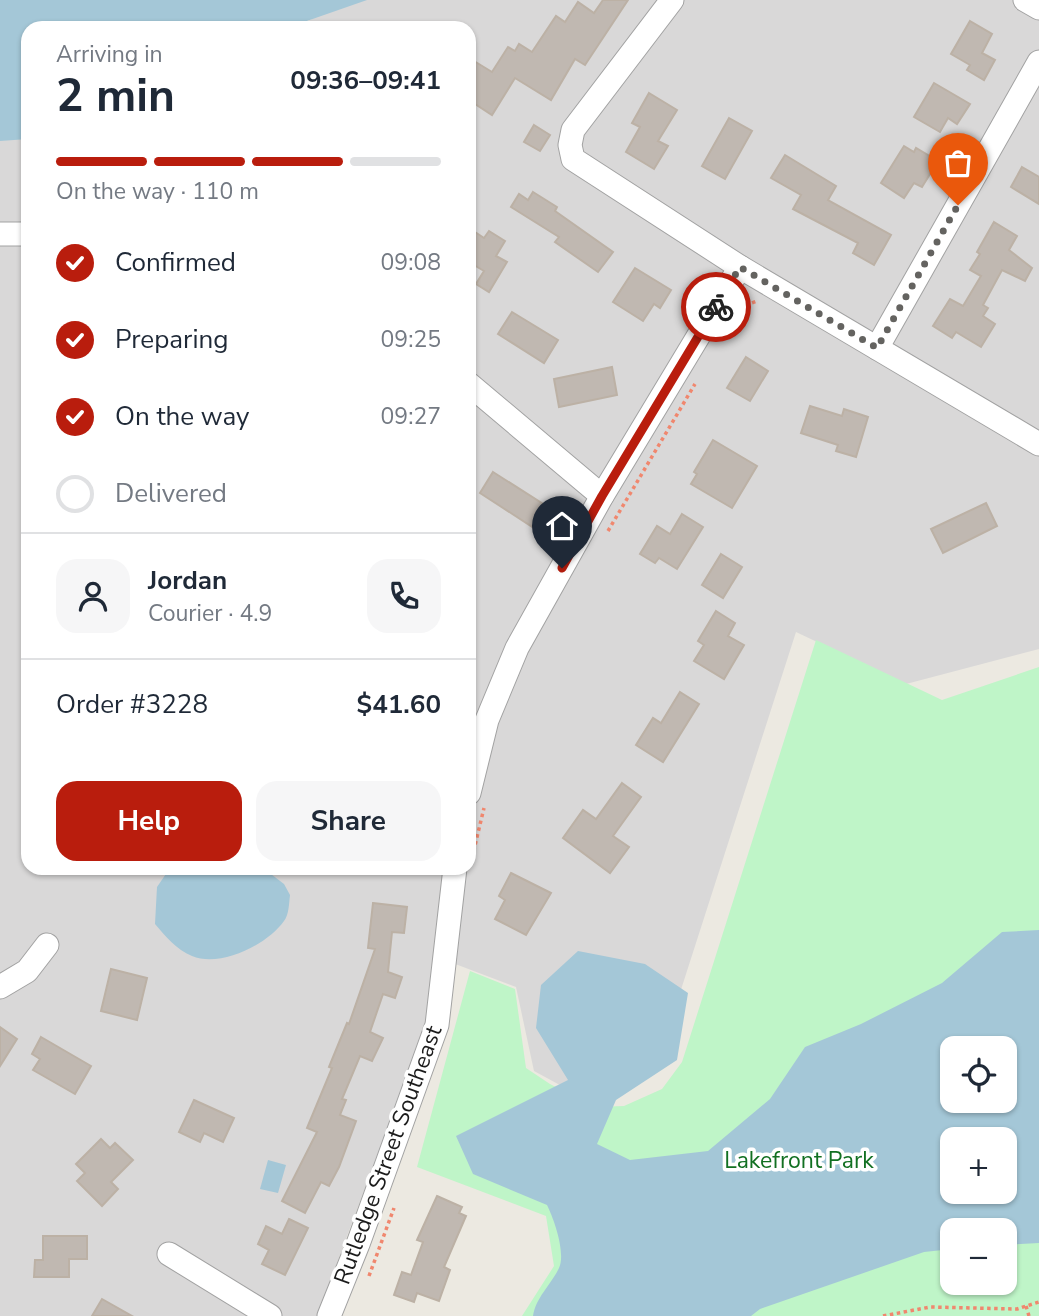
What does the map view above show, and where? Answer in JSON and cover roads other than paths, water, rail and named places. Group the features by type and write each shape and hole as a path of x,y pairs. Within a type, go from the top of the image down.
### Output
{"street":[{"path":"672,0 573,130 570,145 573,159 740,267 1039,444"},
{"path":"1025,0 1039,8"},
{"path":"877,348 1039,62"},
{"path":"0,234 21,234"},
{"path":"477,795 478,714 602,496 740,267"},
{"path":"476,390 602,496"},
{"name":"Rutledge Street Southeast","path":"329,1316 358,1244 437,1025 461,875"},
{"path":"0,987 27,971 47,945"},
{"path":"169,1254 270,1316"}],"water":[{"path":"0,0 367,0 307,21 21,21 21,140 0,141"},
{"path":"165,875 272,875 284,884 290,895 287,916 266,938 229,957 203,959 176,946 155,924 157,887"},
{"path":"1039,930 1039,1243 1017,1244 1017,1218 940,1218 940,1250 924,1252 760,1309 751,1316 533,1316 537,1303 561,1262 558,1236 550,1211 547,1205 473,1174 456,1136 568,1080 536,1028 541,985 578,951 645,964 688,993 677,1060 616,1100 597,1144 630,1160 708,1151 770,1099 805,1047 861,1024 942,983 1002,932"},
{"path":"268,1160 286,1165 278,1193 260,1189"}],"park label":[{"name":"Lakefront Park","path":"799,1160"}]}
